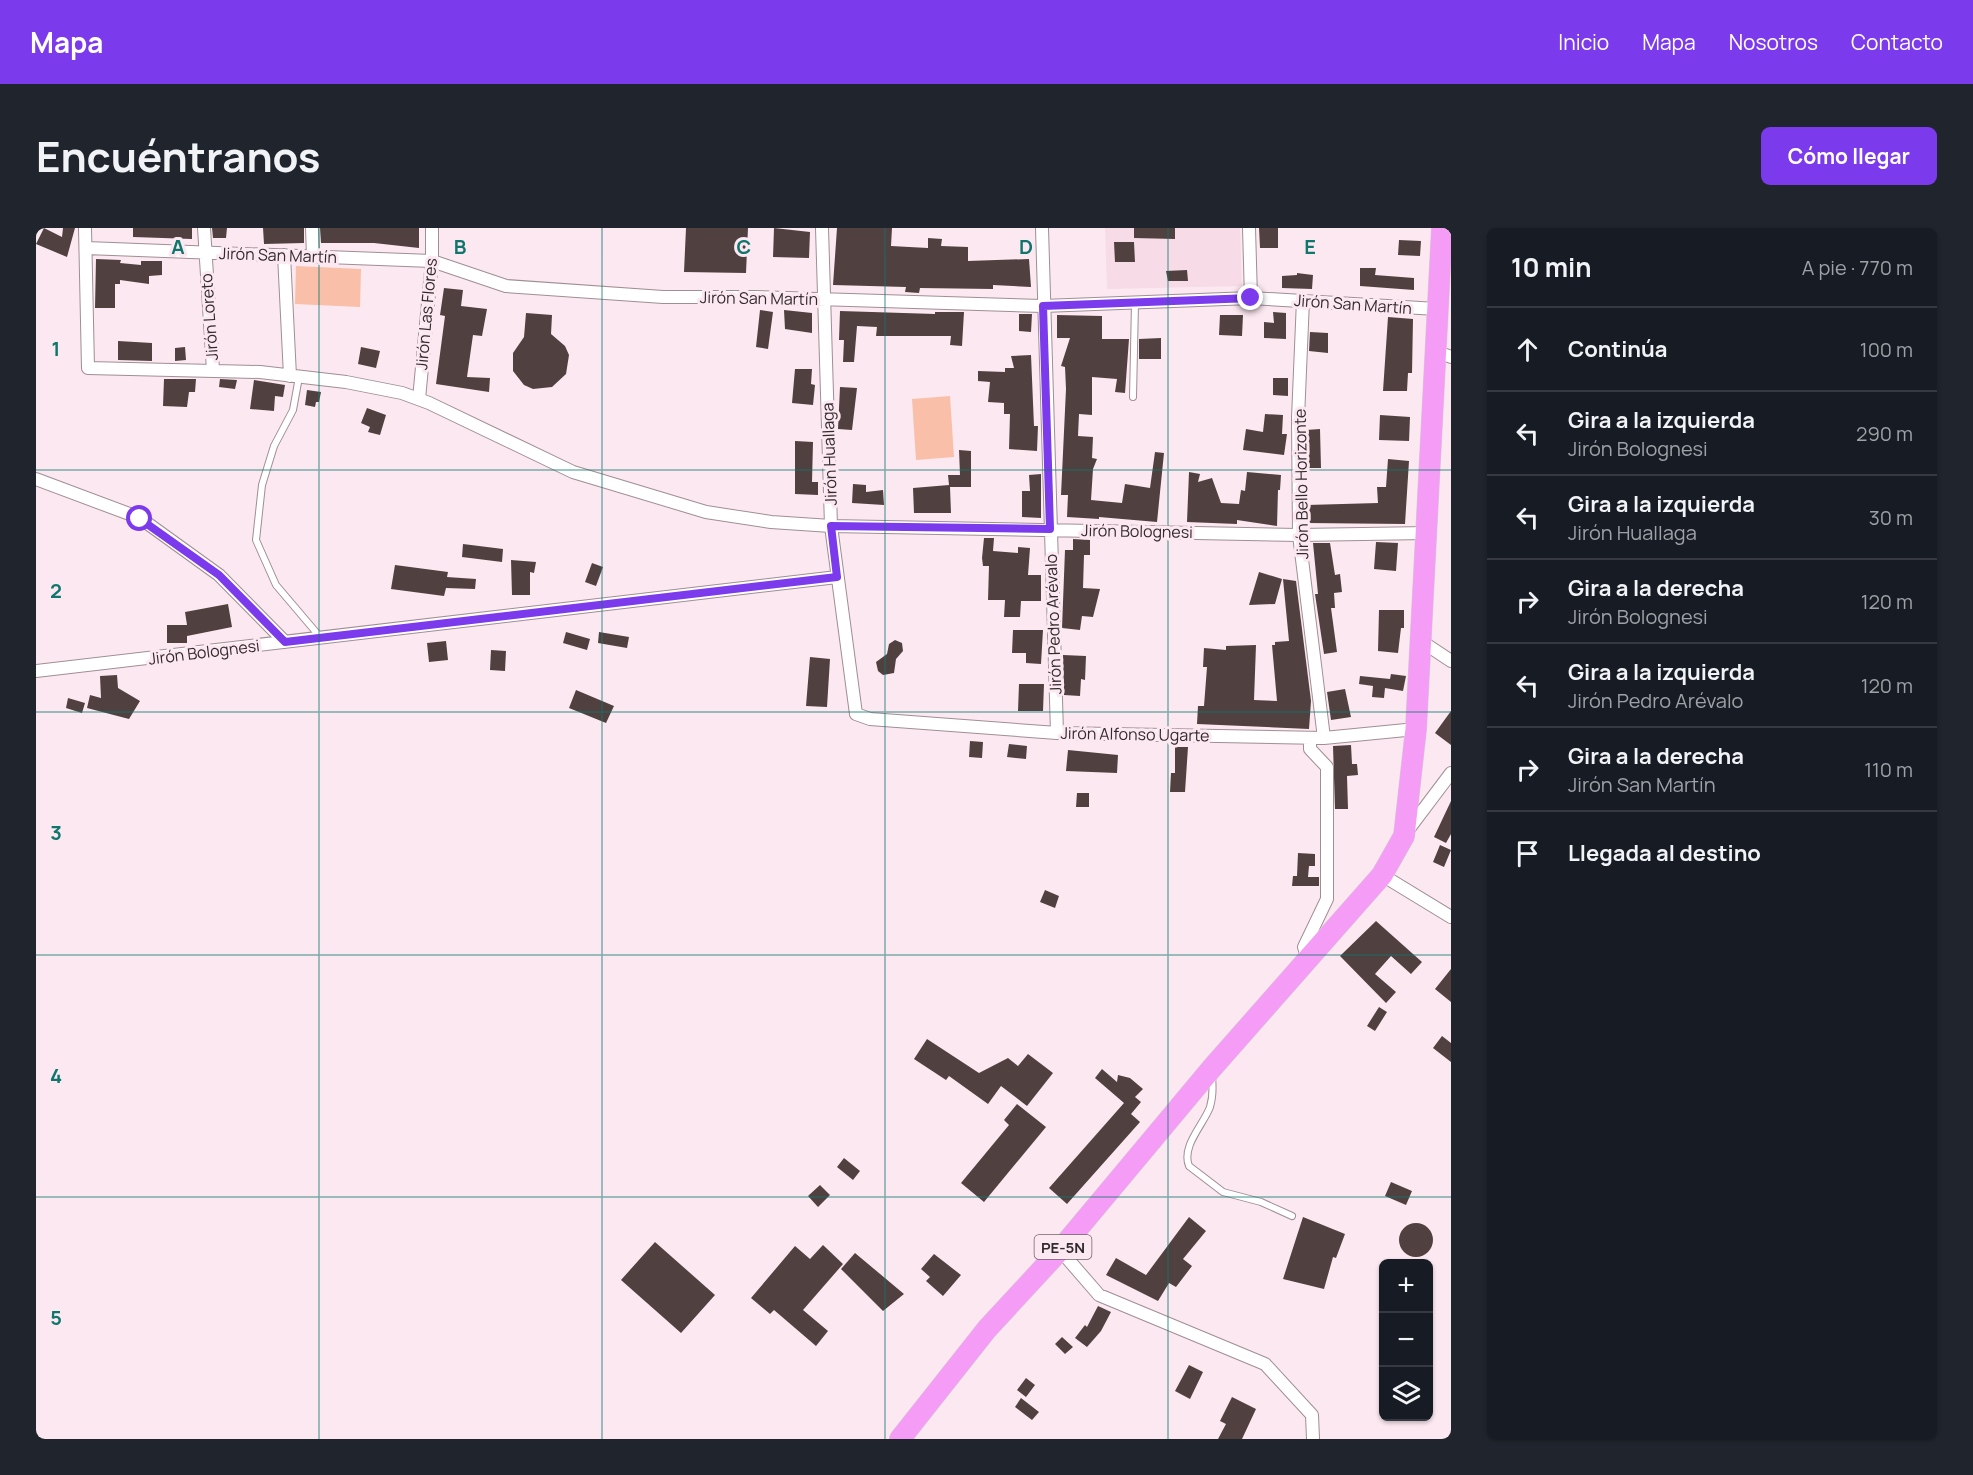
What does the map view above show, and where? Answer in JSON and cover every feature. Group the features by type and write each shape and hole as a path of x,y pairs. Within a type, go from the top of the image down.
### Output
{"highway":[{"name":"PE-5N","path":"900,1439 987,1329 1060,1250 1212,1068 1382,874 1404,836 1416,729 1427,533 1443,354 1437,309 1442,228"}],"street":[{"path":"85,228 86,248"},
{"name":"Jirón Loreto","path":"204,228 213,370"},
{"path":"312,228 314,256"},
{"name":"Jirón Las Flores","path":"419,399 432,261 432,228"},
{"name":"Jirón Huallaga","path":"822,228 831,526 856,714"},
{"name":"Jirón Pedro Arévalo","path":"1042,228 1057,733"},
{"path":"1249,228 1251,298"},
{"name":"Jirón San Martín","path":"86,248 432,261 506,286 663,297 754,297 1043,306 1251,298 1437,309"},
{"name":"Jirón Bolognesi","path":"86,248 88,368 213,370 294,376 346,382 419,399 573,472 705,512 771,522 831,526 1299,535 1427,533"},
{"path":"284,255 294,376"},
{"name":"Jirón Bello Horizonte","path":"1303,300 1298,418 1299,535 1324,738"},
{"path":"36,479 140,519 219,575 285,642"},
{"name":"Jirón Bolognesi","path":"36,671 837,577"},
{"path":"1421,641 1451,661"},
{"name":"Jirón Alfonso Ugarte","path":"856,714 870,719 1057,733 1324,738 1416,729"},
{"path":"1308,960 1304,947 1327,899 1328,819 1327,767 1310,749 1310,738"},
{"path":"1404,836 1451,773"},
{"path":"1382,874 1451,917"},
{"path":"1060,1250 1099,1295 1265,1364 1312,1415 1313,1439"}],"lane":[{"path":"1133,397 1135,302"},
{"path":"294,376 293,410 274,446 264,475 258,504 256,540 276,585 321,638"},
{"path":"1212,1068 1212,1099 1189,1150 1186,1160 1189,1166 1204,1180 1223,1192 1261,1202 1292,1216"}],"shaded area":[{"path":"1105,228 1240,228 1242,286 1107,289"},
{"path":"296,266 361,269 360,307 295,304"},
{"path":"950,396 954,457 916,460 912,399"}],"building":[{"path":"44,228 62,237 63,228 75,228 67,257 36,244"},
{"path":"133,228 192,228 192,239 133,237"},
{"path":"212,228 227,228 226,238 213,238"},
{"path":"263,228 304,228 304,243 264,244"},
{"path":"320,228 419,228 419,248 374,243 321,243"},
{"path":"686,228 748,228 746,273 684,272"},
{"path":"774,228 810,232 809,258 773,257"},
{"path":"837,228 892,228 891,246 928,248 928,238 942,239 941,246 968,247 968,261 1029,259 1031,287 993,285 993,289 920,288 919,293 905,292 906,287 833,285"},
{"path":"1134,228 1175,228 1175,239 1134,238"},
{"path":"1259,228 1278,228 1278,248 1260,248"},
{"path":"1399,240 1421,241 1420,256 1398,255"},
{"path":"1114,242 1134,242 1135,262 1115,262"},
{"path":"96,259 121,260 120,263 141,265 141,261 162,261 162,275 149,276 149,284 120,280 120,284 115,284 115,308 95,308"},
{"path":"1360,268 1376,268 1375,275 1414,278 1414,290 1360,286"},
{"path":"1187,270 1188,281 1168,281 1166,271"},
{"path":"1297,273 1313,275 1312,289 1282,288 1282,276 1297,275"},
{"path":"444,288 463,290 461,306 487,309 482,336 473,335 467,377 490,378 489,392 436,384 445,316 440,315"},
{"path":"760,310 773,312 768,349 756,347"},
{"path":"784,310 812,313 812,333 785,329"},
{"path":"840,311 935,314 935,312 964,312 962,346 950,345 951,336 876,336 877,327 857,326 854,362 843,362 844,340 839,340"},
{"path":"1273,312 1286,313 1286,339 1264,338 1264,322 1274,323"},
{"path":"526,313 552,315 551,334 565,346 569,355 566,374 552,387 533,389 524,385 513,371 513,353 524,337"},
{"path":"1019,314 1032,314 1031,332 1019,331"},
{"path":"1057,315 1102,316 1102,339 1129,339 1125,393 1115,392 1117,379 1092,377 1092,415 1079,414 1078,436 1093,437 1092,458 1097,459 1093,469 1091,500 1122,503 1125,484 1150,488 1155,452 1164,453 1157,522 1067,517 1068,495 1061,495 1066,389 1065,367 1061,366 1070,338 1057,338"},
{"path":"1220,315 1243,315 1242,336 1219,335"},
{"path":"1388,317 1413,319 1412,373 1408,373 1407,391 1383,391"},
{"path":"1310,332 1328,333 1328,353 1309,351"},
{"path":"1161,338 1161,359 1139,359 1139,339"},
{"path":"118,341 152,343 152,361 118,360"},
{"path":"185,347 186,360 175,361 175,348"},
{"path":"361,347 380,351 376,368 358,364"},
{"path":"1031,355 1034,426 1038,426 1037,451 1009,449 1010,414 1004,414 1004,403 988,402 990,382 978,381 978,371 1005,372 1005,368 1014,368 1011,356"},
{"path":"795,369 812,369 811,384 815,385 813,405 792,403"},
{"path":"1273,378 1288,378 1288,396 1273,395"},
{"path":"164,379 196,379 195,392 189,392 187,407 163,406"},
{"path":"220,379 237,380 235,389 219,387"},
{"path":"254,380 285,385 283,397 275,396 274,411 250,409"},
{"path":"840,387 857,388 852,430 838,429"},
{"path":"307,390 321,392 319,402 316,402 315,407 305,405"},
{"path":"367,408 386,415 380,435 368,432 370,427 361,423"},
{"path":"1265,414 1283,415 1282,434 1287,434 1284,455 1243,450 1246,429 1263,432"},
{"path":"1380,415 1410,417 1409,441 1379,440"},
{"path":"1320,429 1321,468 1307,468 1306,430"},
{"path":"795,441 813,442 812,482 818,482 818,495 795,494"},
{"path":"959,450 971,451 971,487 950,487 951,513 914,513 913,488 949,485 948,475 960,475"},
{"path":"1388,459 1409,461 1405,524 1307,523 1307,505 1378,503 1377,487 1386,487"},
{"path":"1189,472 1200,474 1198,482 1212,478 1221,503 1239,504 1241,490 1245,491 1247,472 1281,475 1280,490 1278,490 1277,526 1237,520 1237,524 1187,522"},
{"path":"1041,474 1041,518 1022,517 1022,491 1030,491 1029,475"},
{"path":"853,484 866,485 866,492 883,490 884,505 852,503"},
{"path":"984,538 994,538 993,551 1018,553 1018,547 1030,548 1028,575 1041,575 1041,601 1021,601 1020,617 1004,617 1005,600 988,600 989,566 983,566 982,558"},
{"path":"1073,539 1090,540 1090,555 1084,555 1083,588 1100,589 1093,617 1082,616 1080,630 1062,628 1065,550 1073,550"},
{"path":"1376,542 1398,543 1396,571 1374,569"},
{"path":"1313,543 1330,543 1335,575 1340,574 1342,592 1334,593 1335,608 1331,608 1337,652 1324,654 1315,594 1318,594"},
{"path":"463,544 503,549 502,562 462,557"},
{"path":"511,560 536,562 534,573 530,572 530,595 512,595"},
{"path":"592,563 603,567 596,586 585,582"},
{"path":"395,565 448,572 447,577 476,579 475,589 446,588 444,596 391,589"},
{"path":"1259,572 1282,579 1275,604 1249,605"},
{"path":"1283,579 1296,581 1311,701 1309,729 1197,724 1198,706 1204,706 1207,667 1203,667 1204,648 1226,650 1226,646 1256,645 1254,700 1277,701 1272,645 1275,645 1275,642 1289,641"},
{"path":"228,604 232,627 187,636 187,643 167,643 167,625 187,625 185,612"},
{"path":"1379,610 1404,610 1404,628 1401,628 1398,653 1378,651"},
{"path":"1013,630 1043,630 1041,664 1026,663 1026,653 1012,653"},
{"path":"566,632 590,639 587,650 563,643"},
{"path":"599,632 629,637 627,648 598,643"},
{"path":"895,640 902,643 903,651 896,659 894,673 883,675 878,671 876,662 887,654 889,644"},
{"path":"446,641 448,660 429,662 427,643"},
{"path":"491,650 506,651 505,671 490,670"},
{"path":"1063,655 1086,656 1085,680 1081,679 1080,696 1064,695"},
{"path":"810,657 830,659 827,707 806,706"},
{"path":"1391,674 1406,676 1403,691 1385,688 1384,698 1372,697 1373,686 1359,684 1360,676 1390,679"},
{"path":"117,675 118,688 140,701 129,719 87,708 90,695 101,698 100,676"},
{"path":"1019,684 1044,684 1043,711 1018,711"},
{"path":"1345,689 1351,717 1331,720 1327,692"},
{"path":"576,690 614,706 606,723 569,708"},
{"path":"68,698 85,703 82,713 66,708"},
{"path":"1451,711 1451,745 1435,733"},
{"path":"970,741 983,742 982,758 969,757"},
{"path":"1009,744 1027,746 1026,759 1007,757"},
{"path":"1351,745 1352,764 1357,764 1358,775 1347,776 1348,809 1335,809 1333,746"},
{"path":"1175,747 1188,747 1185,792 1170,792 1171,773 1175,773"},
{"path":"1068,750 1118,755 1117,773 1066,771"},
{"path":"1077,793 1089,793 1089,807 1076,807"},
{"path":"1451,801 1451,834 1446,843 1434,837"},
{"path":"1440,845 1451,850 1444,867 1433,862"},
{"path":"1298,853 1315,854 1315,866 1309,866 1308,877 1319,877 1319,886 1292,886 1293,876 1297,876"},
{"path":"1045,890 1059,896 1055,908 1040,902"},
{"path":"1376,921 1422,962 1411,974 1391,956 1375,974 1396,992 1386,1003 1340,956"},
{"path":"1451,969 1451,1002 1435,989"},
{"path":"1379,1007 1387,1012 1375,1031 1367,1026"},
{"path":"1442,1036 1451,1043 1451,1062 1433,1048"},
{"path":"927,1039 979,1073 1008,1058 1018,1066 1028,1054 1053,1073 1027,1106 1001,1086 988,1104 949,1076 946,1080 914,1059"},
{"path":"1102,1069 1117,1082 1118,1075 1130,1078 1143,1089 1135,1097 1141,1102 1131,1114 1140,1122 1067,1204 1049,1188 1124,1103 1095,1078"},
{"path":"1017,1104 1046,1127 984,1202 961,1183 1009,1125 1004,1120"},
{"path":"844,1158 860,1171 853,1180 837,1167"},
{"path":"1391,1182 1412,1191 1406,1205 1385,1196"},
{"path":"820,1185 830,1195 818,1207 808,1196"},
{"path":"1189,1217 1206,1231 1183,1259 1192,1266 1176,1287 1169,1283 1158,1301 1106,1275 1116,1258 1146,1275"},
{"path":"1303,1217 1345,1234 1336,1258 1333,1257 1324,1289 1283,1279"},
{"path":"1416,1223 1428,1228 1433,1240 1428,1252 1416,1257 1404,1252 1399,1240 1404,1228"},
{"path":"655,1242 715,1295 681,1333 621,1280"},
{"path":"823,1245 843,1264 803,1310 828,1331 816,1346 774,1310 770,1314 751,1298 795,1246 810,1259"},
{"path":"855,1253 904,1294 883,1311 841,1269"},
{"path":"934,1254 961,1275 943,1296 926,1281 930,1277 921,1269"},
{"path":"1098,1306 1111,1312 1101,1331 1087,1347 1075,1338 1085,1325 1087,1327"},
{"path":"1062,1337 1073,1347 1065,1354 1055,1344"},
{"path":"1189,1365 1203,1372 1190,1399 1175,1391"},
{"path":"1026,1378 1035,1385 1026,1397 1017,1390"},
{"path":"1232,1397 1256,1409 1242,1439 1218,1439 1226,1424 1220,1421"},
{"path":"1021,1398 1039,1412 1032,1420 1015,1407"}],"route":[{"path":"140,519 219,575 285,642 837,577 831,526 1050,529 1043,306 1251,298"}]}
